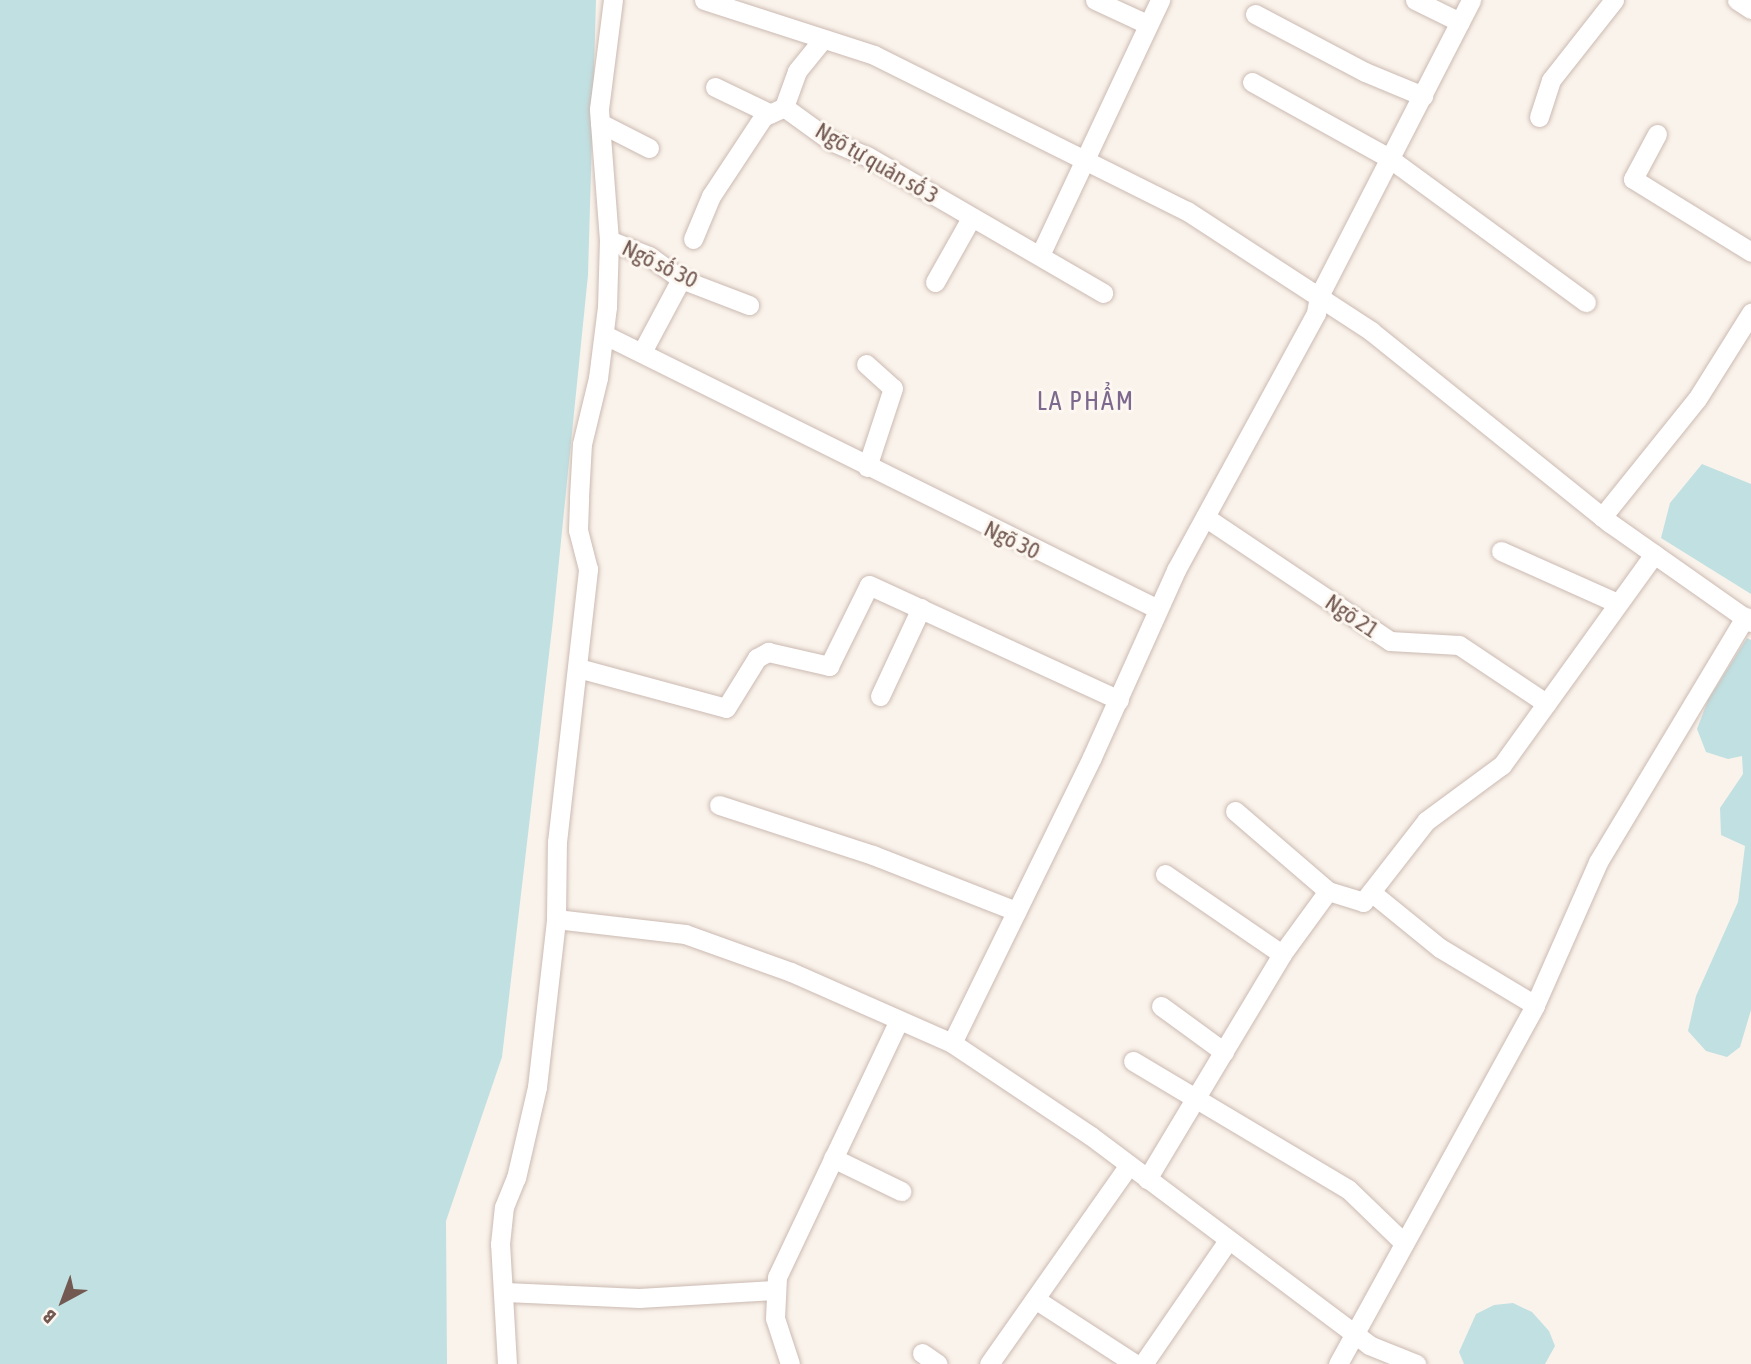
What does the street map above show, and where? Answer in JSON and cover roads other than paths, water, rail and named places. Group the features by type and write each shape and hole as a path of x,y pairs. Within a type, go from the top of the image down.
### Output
{"street":[{"path":"507,1364 505,1292 499,1244 504,1207 522,1157 537,1087 556,919 557,842 588,569 578,530 582,444 605,335 609,240 600,123 613,0"},
{"path":"704,0 874,55 1187,211 1371,331 1602,517 1748,620 1598,862 1535,1005 1338,1364"},
{"path":"1095,0 1147,24"},
{"path":"1041,253 1160,0"},
{"path":"1415,0 1460,22"},
{"path":"952,1043 1119,699 1158,610 1205,517 1317,313 1319,296 1471,0"},
{"path":"1539,117 1550,80 1614,0"},
{"path":"1737,0 1751,9"},
{"path":"1255,14 1352,66 1423,96"},
{"path":"693,239 711,196 776,110 797,71 822,40"},
{"path":"1252,82 1389,158 1586,302"},
{"name":"Ngõ tự quản số 3","path":"715,87 776,110 831,141 867,156 971,218 1041,253 1103,293"},
{"path":"600,123 649,148"},
{"path":"1657,134 1633,179 1751,252"},
{"path":"934,282 971,218"},
{"name":"Ngõ số 30","path":"609,240 649,256 681,279 749,305"},
{"path":"642,352 681,279"},
{"path":"1602,517 1697,399 1751,313"},
{"name":"Ngõ 30","path":"605,335 1158,610"},
{"path":"866,365 892,388 867,467"},
{"name":"Ngõ 21","path":"1205,517 1390,641 1459,645 1546,703"},
{"path":"1501,551 1618,603"},
{"path":"1235,811 1328,891 1357,904 1371,892 1426,821 1502,765 1654,554"},
{"path":"578,668 726,708 757,658 768,652 829,666 867,586 1119,699"},
{"path":"880,696 921,608"},
{"path":"719,805 873,855 1016,911"},
{"path":"1165,874 1282,954"},
{"path":"1147,1180 1198,1100 1282,954 1328,891"},
{"path":"1371,892 1440,948 1535,1005"},
{"path":"556,919 685,934 790,972 898,1023 952,1043 1129,1165 1227,1242 1356,1335 1416,1364"},
{"path":"1161,1006 1224,1052"},
{"path":"790,1364 779,1341 774,1290 785,1257 898,1023"},
{"path":"1133,1061 1348,1189 1404,1243"},
{"path":"833,1158 901,1191"},
{"path":"989,1364 1129,1165"},
{"path":"1143,1364 1227,1242"},
{"path":"505,1292 639,1298 774,1290"},
{"path":"1035,1299 1136,1364"}],"water":[{"path":"0,0 596,0 588,275 553,620 502,1057 446,1221 447,1364 0,1364"},
{"path":"1702,464 1751,484 1751,594 1661,538 1670,503"},
{"path":"1747,638 1751,640 1751,1010 1740,1047 1727,1057 1706,1051 1688,1031 1696,996 1738,902 1745,846 1721,835 1720,808 1743,774 1742,756 1728,759 1706,752 1697,729 1708,700"},
{"path":"1513,1303 1532,1312 1549,1331 1555,1346 1545,1364 1464,1364 1459,1352 1476,1314 1494,1305"}],"district":[{"name":"LA PHẨM","path":"1086,402"}]}
